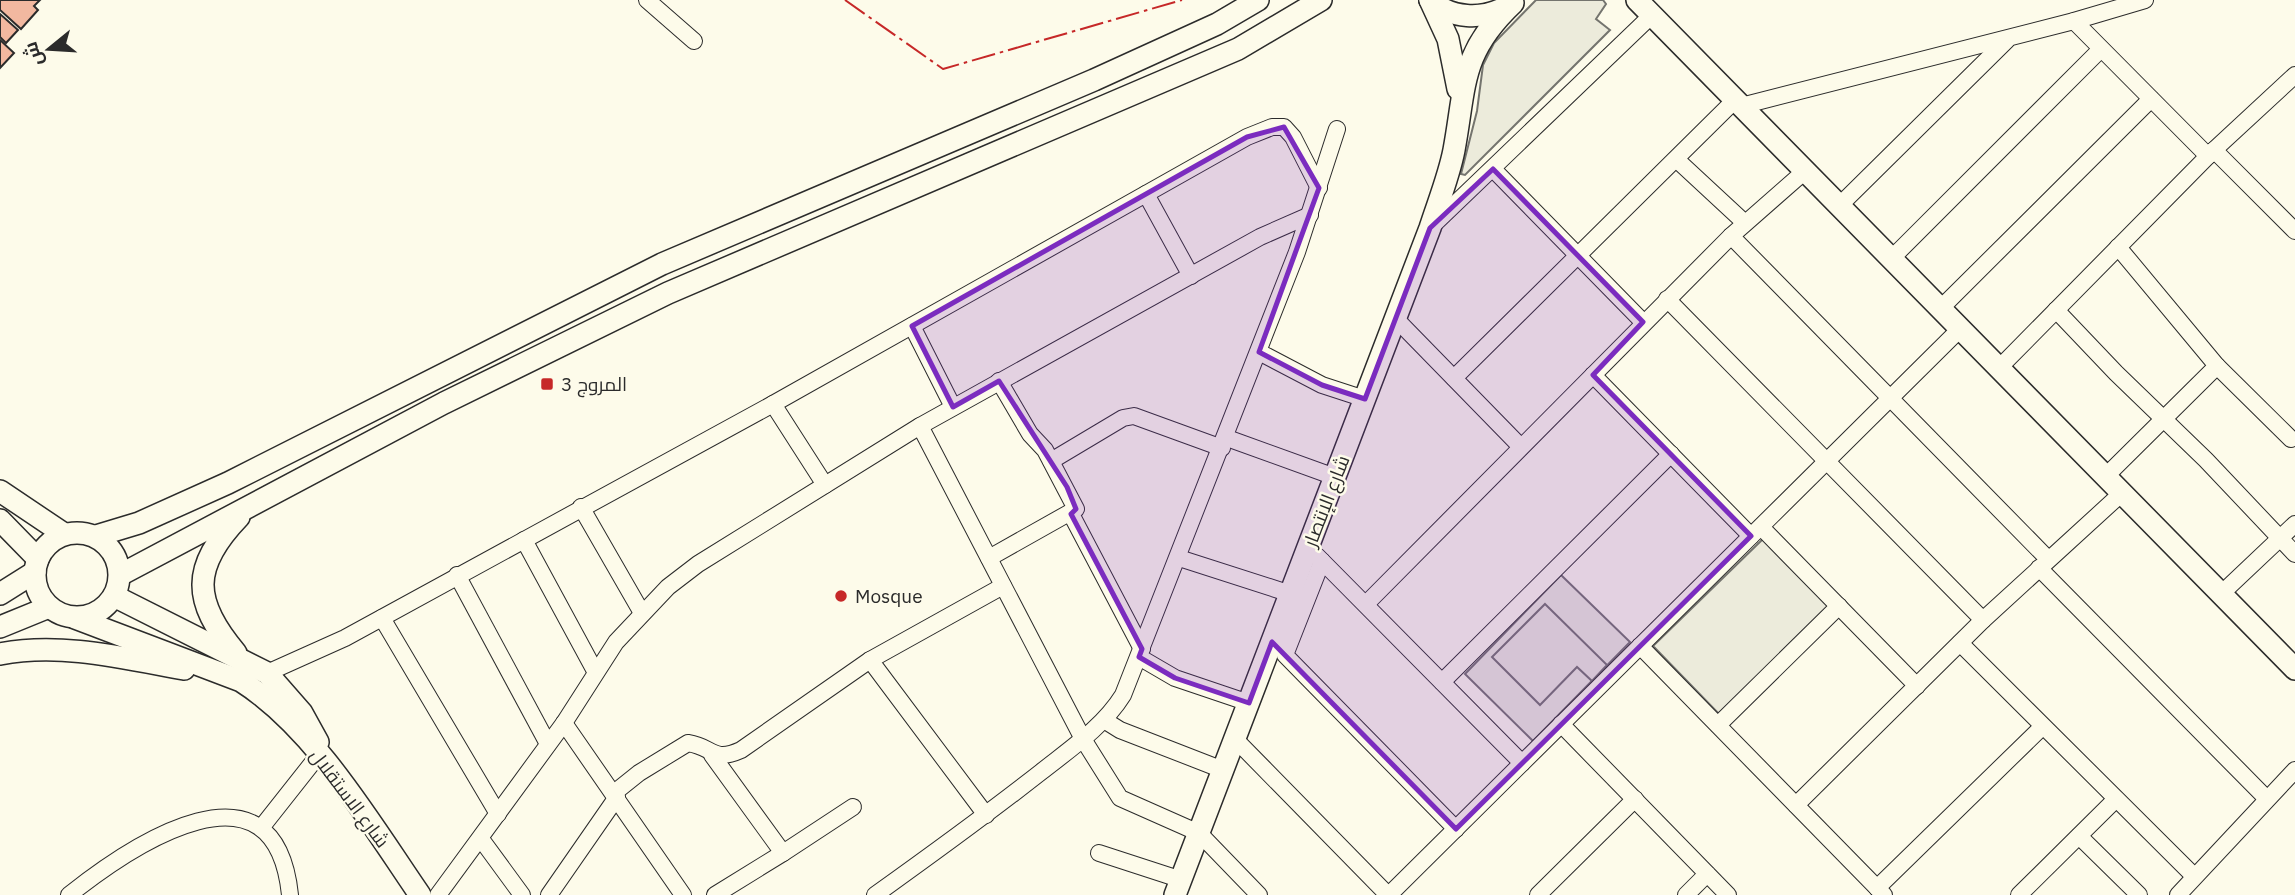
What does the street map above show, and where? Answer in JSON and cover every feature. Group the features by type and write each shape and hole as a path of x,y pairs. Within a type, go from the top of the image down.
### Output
{"main road":[{"path":"96,536 139,523 228,482 662,264 1106,74 1217,24 1258,0"},
{"path":"120,575 444,402 668,293 1238,49 1321,0"},
{"path":"1430,0 1447,10 1474,16 1487,14 1515,2"},
{"path":"1430,0 1448,39 1460,102"},
{"path":"1460,102 1465,75 1481,37 1515,2"},
{"path":"1644,8 2295,669"},
{"name":"شارع الإنتصار","path":"1178,887 1290,594 1315,554 1335,477 1430,228 1453,152 1460,102"},
{"path":"0,491 64,534"},
{"path":"240,657 207,614 203,590 206,565 218,539 254,502"},
{"path":"0,520 36,565 38,591 49,607 61,615 241,681"},
{"path":"0,594 36,565 47,545 64,534 80,532 96,536 114,552 120,575 114,596 98,612 75,618"},
{"path":"114,596 240,657 267,673 302,713 320,752"},
{"path":"0,627 49,607"},
{"path":"0,654 38,649 71,652 241,681"},
{"name":"شارع الاستقلال","path":"241,681 254,689 320,752 420,895"}],"street":[{"path":"647,0 694,41"},
{"path":"1454,378 1676,159 1738,103 2074,22 2146,0"},
{"path":"1430,228 1493,169 1644,8"},
{"path":"2074,22 2151,99 2295,231"},
{"path":"1839,206 2008,38"},
{"path":"1891,259 2101,49"},
{"path":"1999,368 2211,153 2295,75"},
{"path":"1940,309 2151,99"},
{"path":"267,673 309,656 382,618 773,404 1247,137 1272,127 1284,127 1293,137 1319,188"},
{"path":"875,895 986,816 1083,739 1104,720 1124,695 1225,443 1310,215 1337,128"},
{"path":"1676,159 1745,223"},
{"path":"1493,169 1643,322"},
{"path":"1366,604 1643,322 1731,236 1805,171"},
{"path":"1146,194 1191,276"},
{"path":"438,895 564,723 595,671 642,613 698,564 953,407 1260,237 1310,215"},
{"path":"1731,236 1890,398 2266,798"},
{"path":"2118,247 2217,366 2294,440"},
{"path":"1667,299 1983,620"},
{"path":"2056,310 2162,420 2206,460 2295,554"},
{"path":"1396,319 1521,447"},
{"path":"912,326 953,407"},
{"path":"1235,739 1389,895 1960,329"},
{"path":"1259,352 1322,385 1366,399"},
{"path":"2105,477 2217,366"},
{"path":"1593,375 1671,454 1839,606 1917,686"},
{"path":"989,558 1076,509 1051,461 1030,434 999,381"},
{"path":"773,404 825,485"},
{"path":"1051,461 1123,418 1134,416 1335,477"},
{"path":"920,426 1083,739 1120,798 1199,833 1259,895"},
{"path":"1441,682 1671,454"},
{"path":"1796,805 1983,620 2122,493"},
{"path":"581,507 642,613"},
{"path":"1071,514 1141,653 1175,678 1249,702"},
{"path":"2221,594 2295,524"},
{"path":"524,540 595,671"},
{"path":"1456,829 1285,655 1315,554 1522,763"},
{"path":"1179,558 1290,594"},
{"path":"457,575 548,744"},
{"path":"712,755 726,757 741,750 870,660 1003,586"},
{"path":"1718,725 1839,606"},
{"path":"382,618 498,814"},
{"path":"1960,643 2194,876"},
{"path":"1640,646 1880,891 2042,727"},
{"path":"870,660 986,816"},
{"path":"1104,720 1223,770"},
{"path":"564,723 683,895"},
{"path":"1561,724 1728,895"},
{"path":"549,895 616,795 639,774 688,743 698,745 712,755 783,853"},
{"path":"261,828 320,752"},
{"path":"2178,895 2295,770"},
{"path":"1538,895 1635,799"},
{"path":"2020,895 2115,800"},
{"path":"715,895 853,807"},
{"path":"69,895 134,850 195,820 217,815 236,817 261,828 282,855 290,895"},
{"path":"2079,836 2139,895"},
{"path":"481,839 522,895"},
{"path":"1099,853 1178,887"},
{"path":"1686,895 1707,874"}],"highlighted area":[{"path":"1284,127 1319,188 1259,352 1322,385 1365,399 1430,228 1493,169 1643,322 1593,375 1751,536 1456,829 1272,642 1249,703 1175,678 1139,657 1142,649 1071,514 1076,509 1067,487 999,381 953,407 912,326 1247,137"}],"shaded area":[{"path":"1536,0 1603,0 1606,4 1596,19 1610,30 1465,175 1461,174 1477,111 1483,65 1494,43"},
{"path":"1764,538 1830,606 1719,714 1653,646"},
{"path":"1561,575 1630,642 1533,741 1465,674"},
{"path":"1545,604 1607,665 1592,681 1577,667 1540,705 1492,657"}],"building":[{"path":"0,0 40,0 34,6 38,10 21,29 0,10"},
{"path":"0,14 18,30 6,43 0,37"},
{"path":"0,40 14,53 0,68"}],"power":[{"path":"845,0 943,69 1182,0"}],"place":[{"name":"المروج 3","path":"547,384"},
{"name":"Mosque","path":"841,596"}]}
